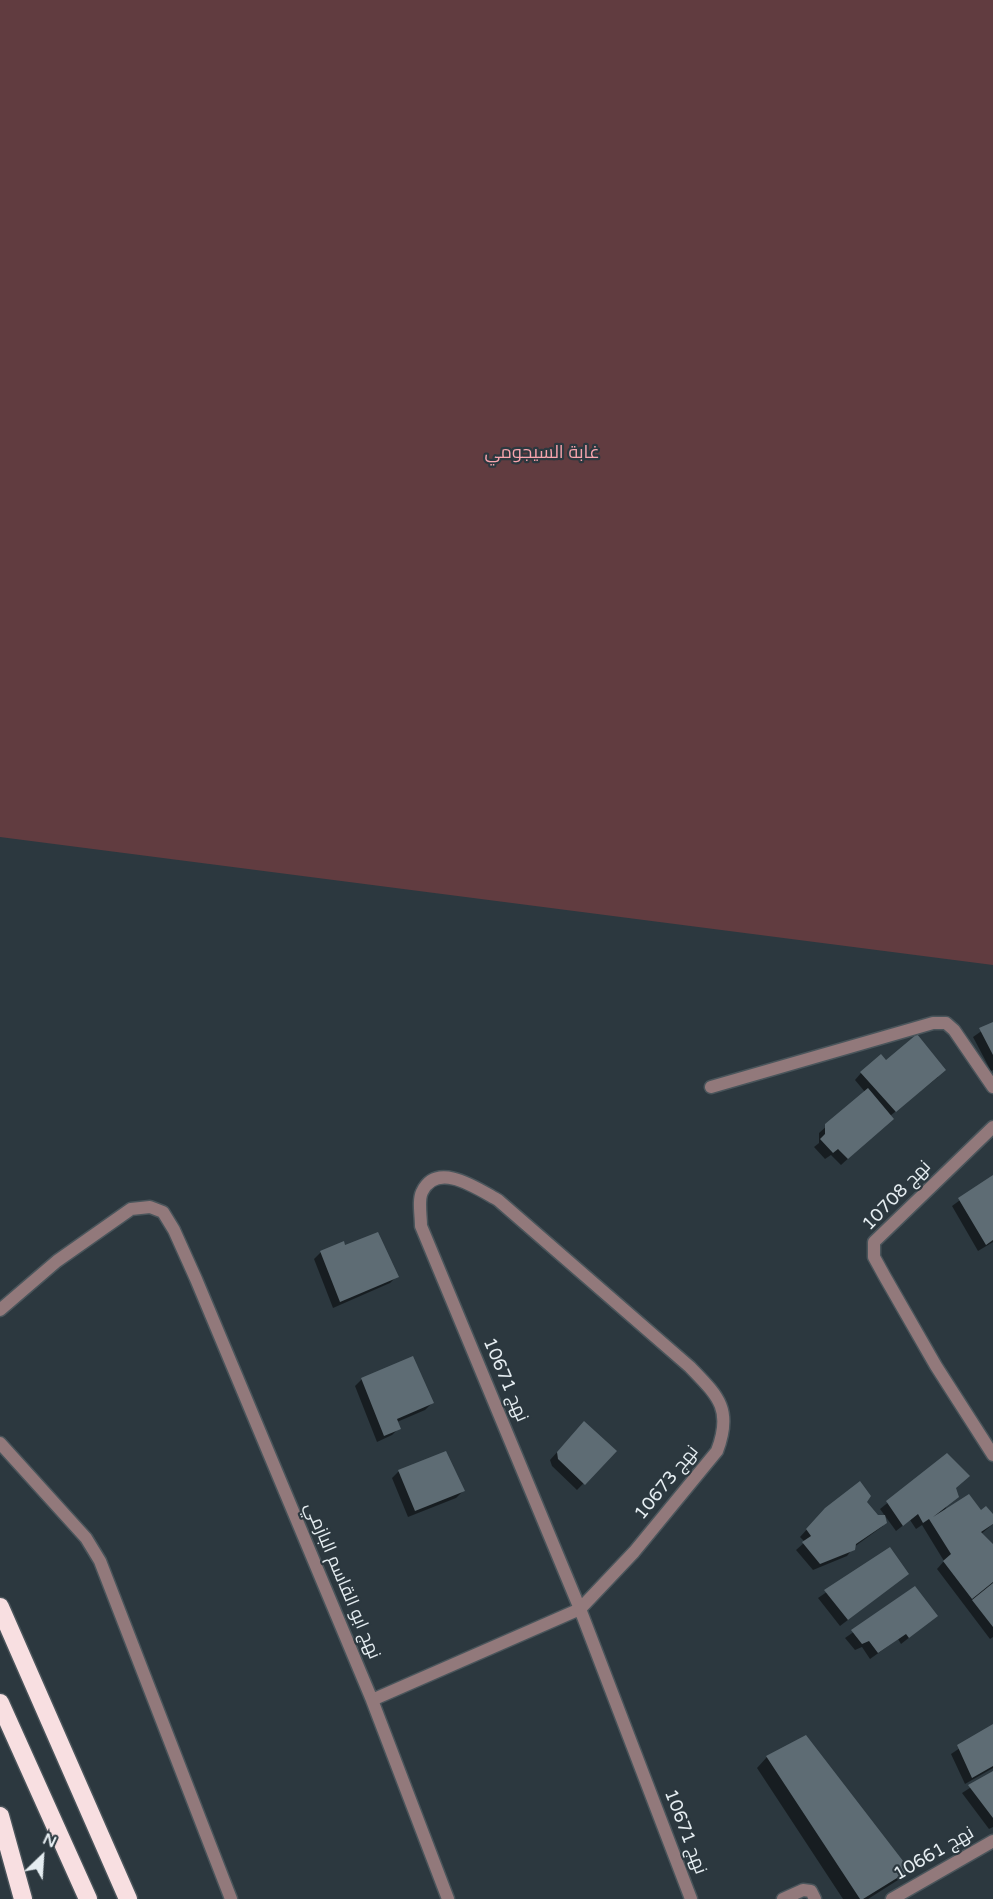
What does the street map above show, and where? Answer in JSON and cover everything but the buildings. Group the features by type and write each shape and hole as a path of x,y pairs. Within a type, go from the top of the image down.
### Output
{"highway":[{"path":"0,1607 128,1899"},
{"path":"0,1703 88,1899"},
{"path":"0,1816 23,1899"}],"street":[{"path":"711,1088 933,1023 946,1023 954,1030 993,1087"},
{"name":"نهج 10708","path":"992,1452 936,1366 885,1277 873,1249 874,1242 993,1127"},
{"name":"نهج 10671","path":"690,1367 498,1200 461,1180 444,1177 430,1182 421,1193 421,1226 580,1609 692,1899"},
{"name":"نهج ابو القاسم البازمي","path":"0,1310 57,1261 131,1209 150,1207 163,1212 174,1230 196,1279 372,1700 448,1899"},
{"name":"نهج 10673","path":"580,1609 634,1552 717,1451 723,1434 724,1419 717,1395 690,1367"},
{"path":"0,1443 86,1538 100,1561 231,1899"},
{"path":"372,1700 580,1609"},
{"name":"نهج 10661","path":"892,1899 993,1841"},
{"path":"783,1899 803,1890 812,1893 815,1899"}],"green space":[{"name":"غابة السيجومي","path":"0,0 993,0 993,965 0,837"}]}
